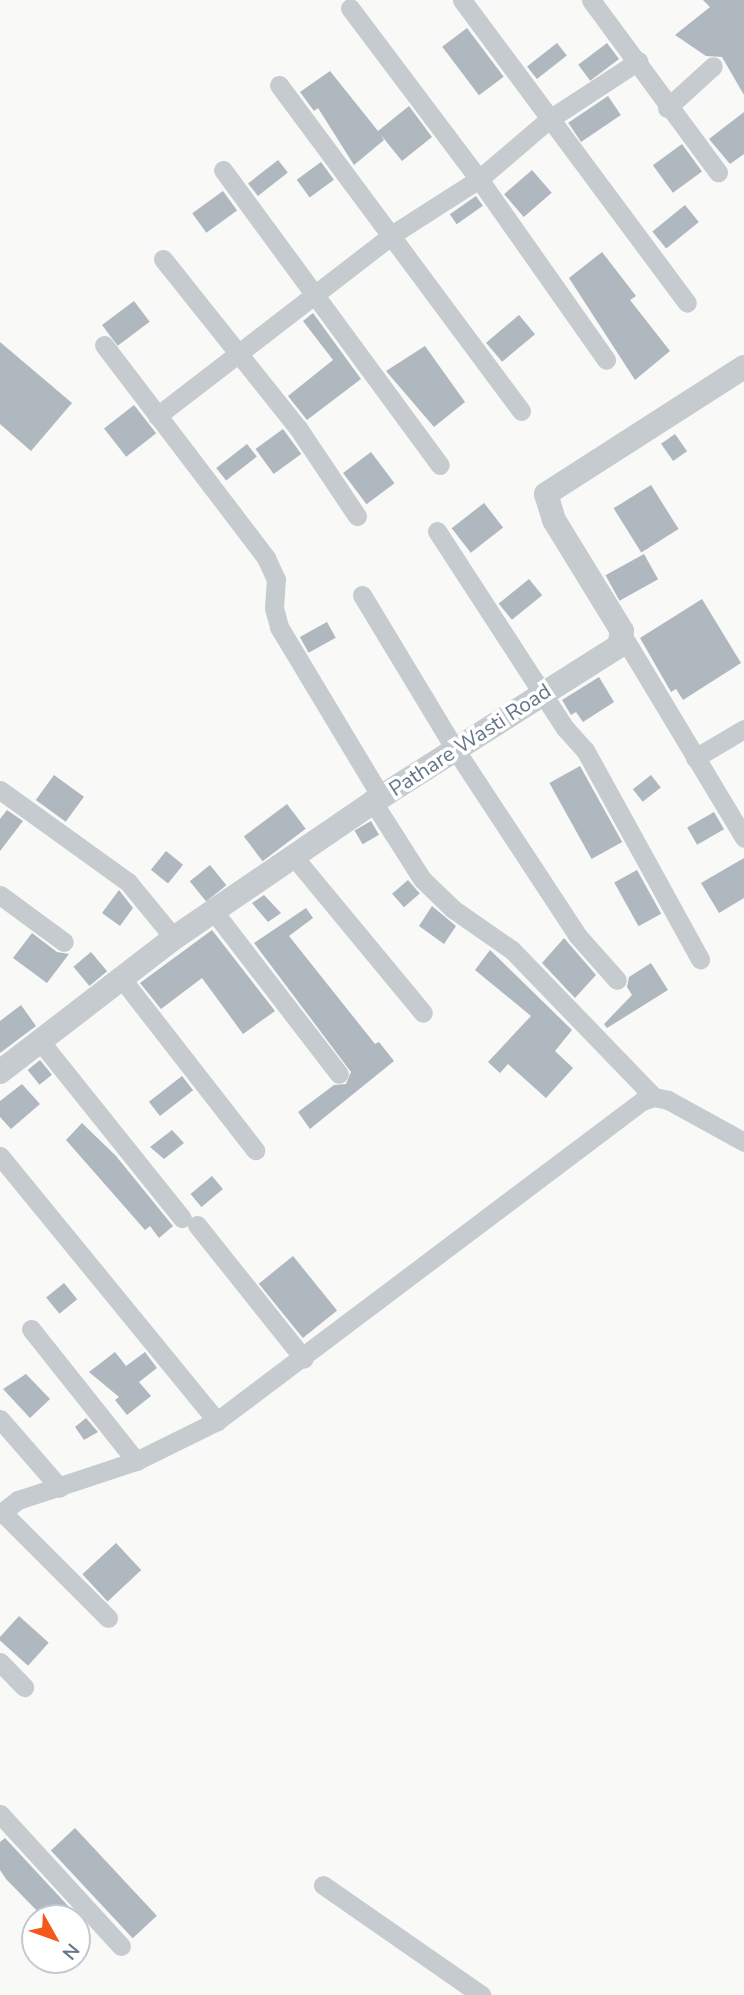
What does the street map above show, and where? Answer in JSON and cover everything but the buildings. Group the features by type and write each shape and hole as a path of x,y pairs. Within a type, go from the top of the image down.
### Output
{"street":[{"path":"462,0 548,120 687,303"},
{"path":"591,0 638,61 667,108 718,172"},
{"path":"350,8 479,179 606,360"},
{"path":"157,416 393,234 479,179 548,120 638,61"},
{"path":"667,108 713,66"},
{"path":"279,85 393,234 521,411"},
{"path":"223,170 440,465"},
{"path":"163,259 236,356 298,428 357,516"},
{"path":"104,345 273,570 279,627 422,879 453,909 512,950 654,1097 668,1100 744,1142"},
{"path":"744,367 546,494 554,520 744,838"},
{"path":"437,531 565,728 585,750 699,959"},
{"path":"362,595 456,749 577,935 617,979"},
{"name":"Pathare Wasti Road","path":"0,1072 174,938 215,913 377,799 619,646 624,638"},
{"path":"695,758 744,729"},
{"path":"0,790 128,882 174,938"},
{"path":"294,857 424,1013"},
{"path":"0,895 64,942"},
{"path":"215,913 339,1074"},
{"path":"122,979 256,1150"},
{"path":"40,1041 304,1359"},
{"path":"108,1618 1,1513 18,1500 136,1461 217,1421 304,1359 531,1181 654,1097"},
{"path":"0,1156 217,1421"},
{"path":"31,1329 136,1461"},
{"path":"0,1419 60,1488"},
{"path":"0,1662 24,1687"},
{"path":"0,1814 121,1946"},
{"path":"323,1885 481,1995"}]}
